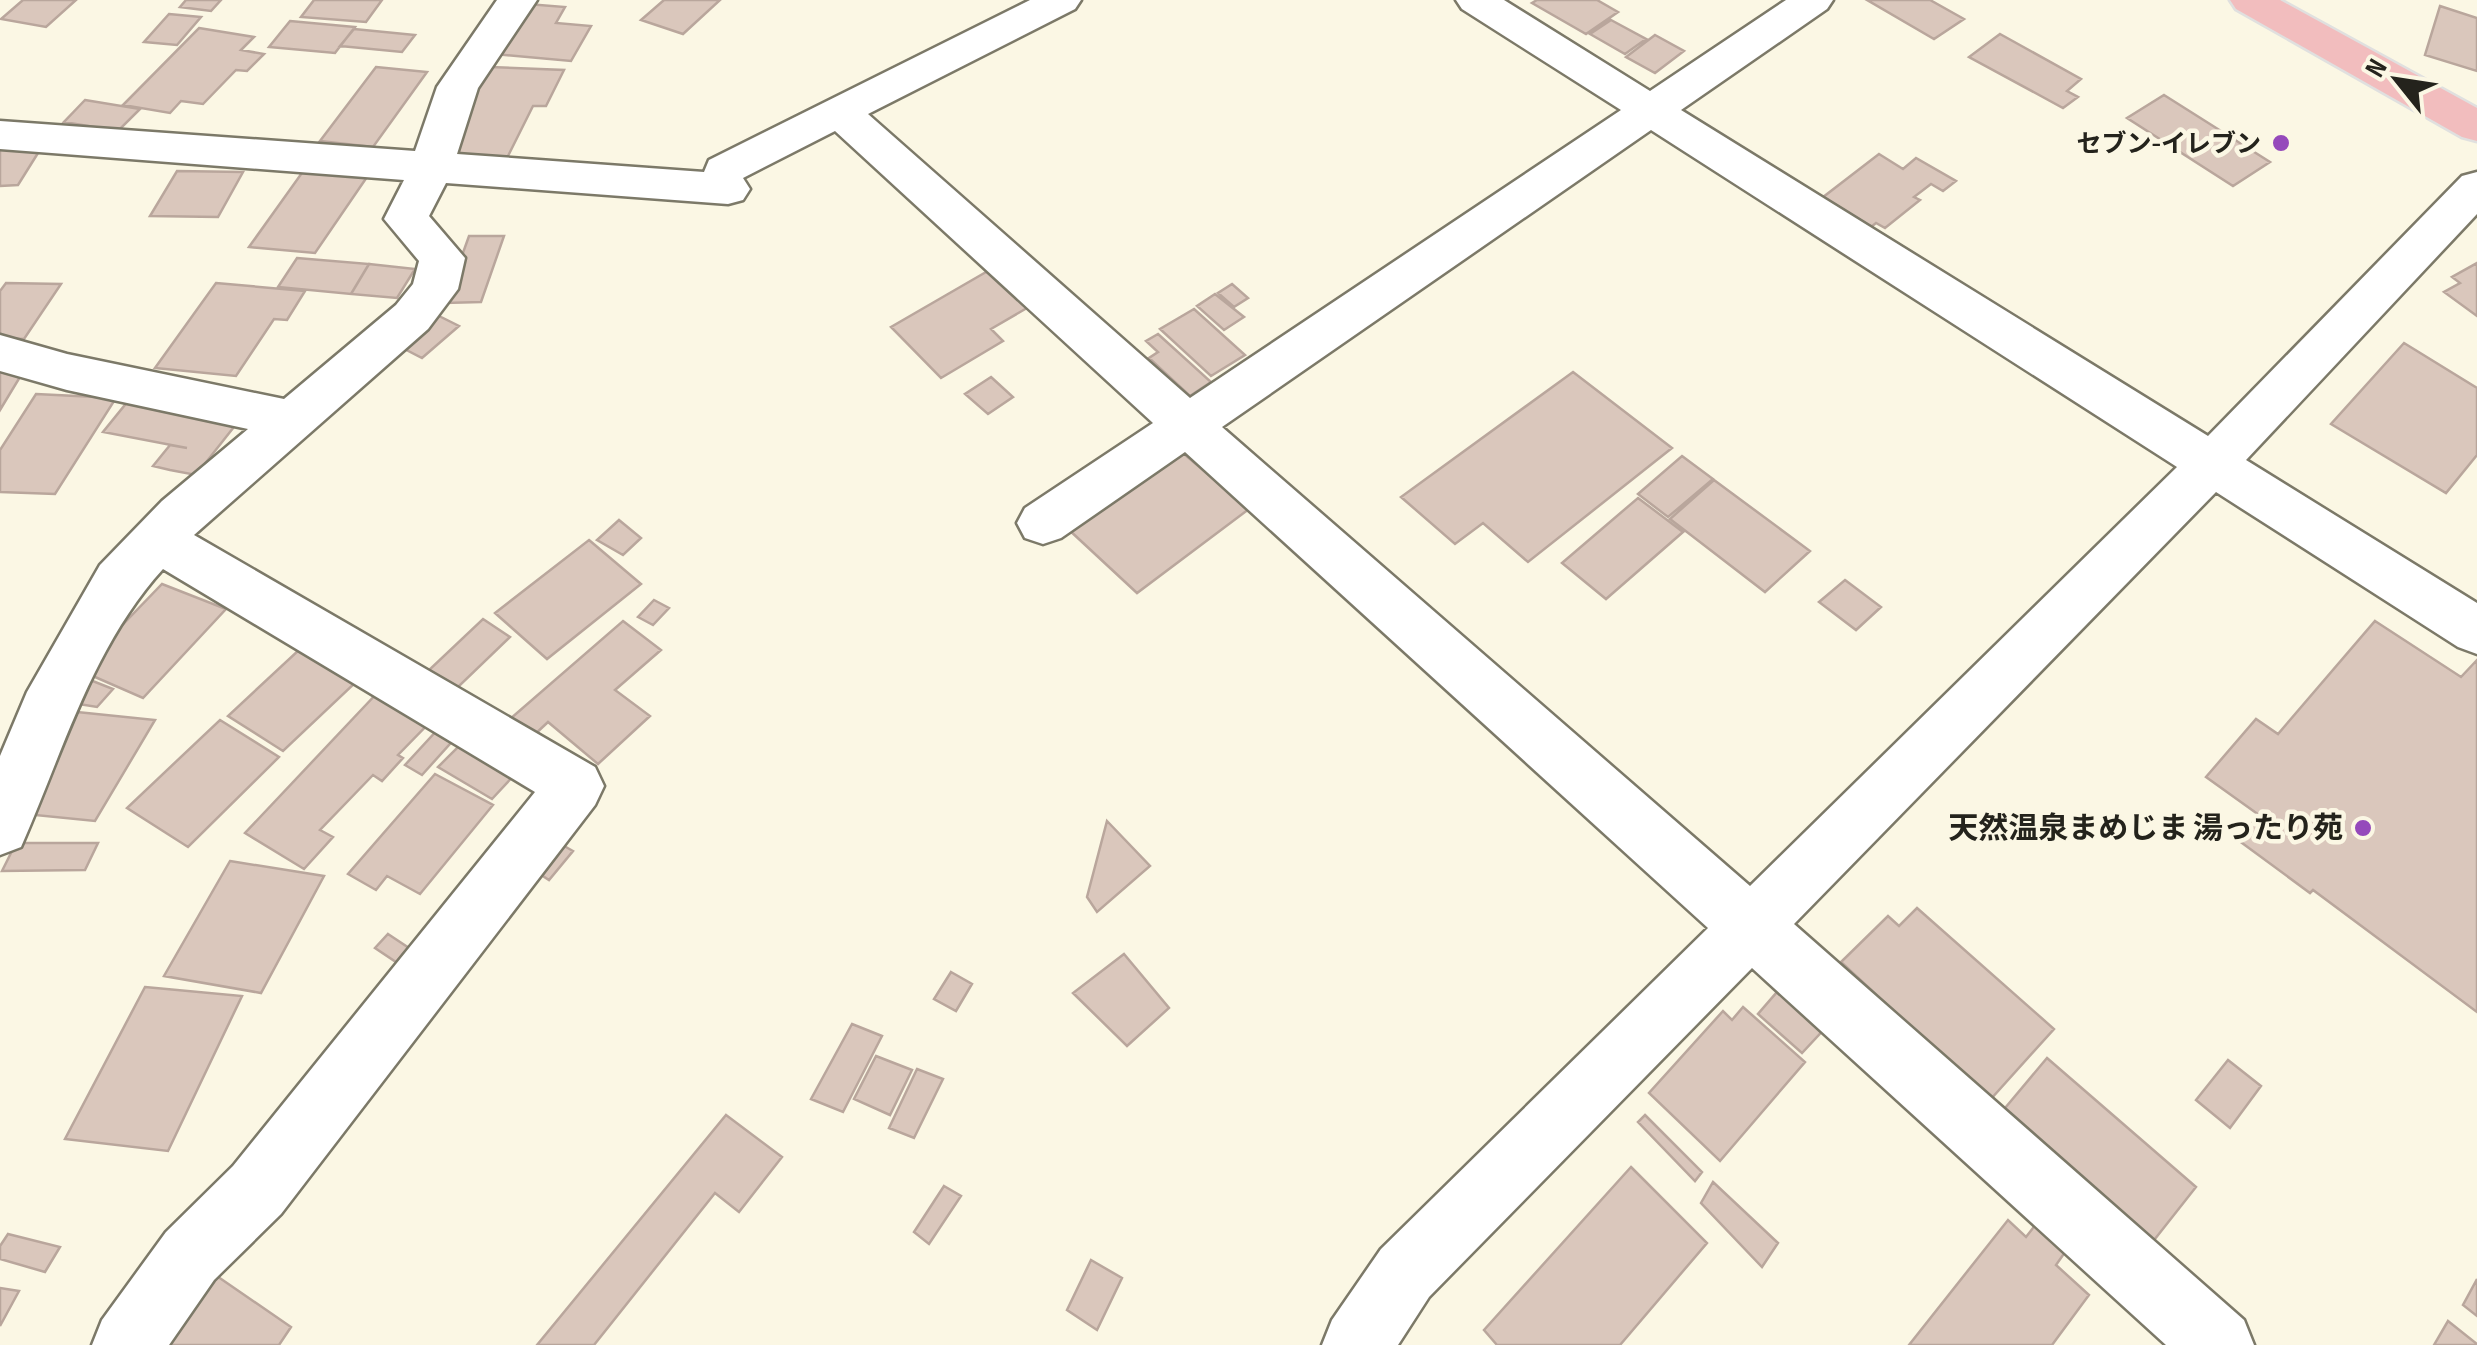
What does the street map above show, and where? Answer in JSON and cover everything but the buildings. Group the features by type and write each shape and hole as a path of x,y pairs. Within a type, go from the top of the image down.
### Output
{"main road":[{"path":"2250,0 2398,79 2477,127"}],"street":[{"path":"0,828 47,709 119,581 158,539 289,419 412,318 436,288 442,258 406,219 431,169 458,87 517,0"},
{"path":"0,135 234,150 431,169 726,180 840,112 1061,0"},
{"path":"1476,0 2477,631"},
{"path":"1043,522 1813,0"},
{"path":"840,112 1184,426 1753,925 2219,1345"},
{"path":"1357,1345 1405,1272 2213,462 2477,188"},
{"path":"0,353 67,372 289,419"},
{"path":"128,1345 190,1256 257,1190 575,786 158,539"}],"place":[{"name":"セブン-イレブン","path":"2281,143"},
{"name":"天然温泉まめじま 湯ったり苑","path":"2363,828"}]}
